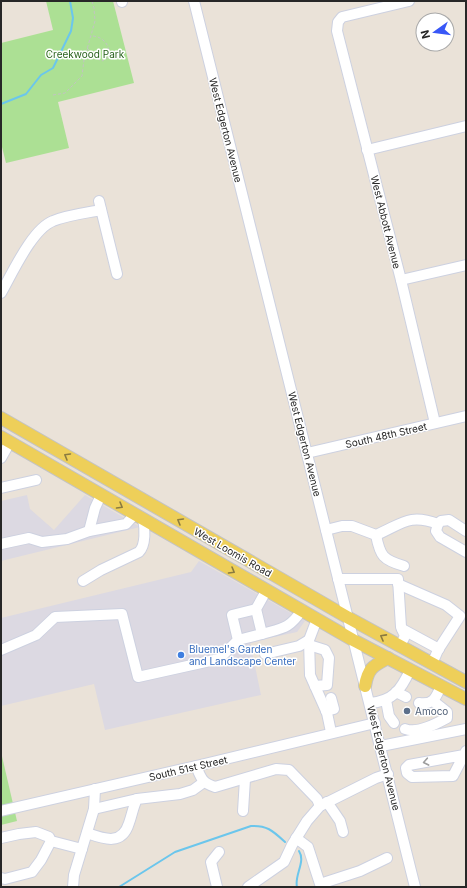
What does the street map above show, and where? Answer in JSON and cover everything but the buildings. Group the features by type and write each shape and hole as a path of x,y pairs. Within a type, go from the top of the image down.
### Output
{"main road":[{"name":"West Loomis Road","path":"1,418 347,618 466,682"},
{"name":"West Loomis Road","path":"5,440 353,640 466,699"},
{"path":"139,516 151,504"},
{"path":"302,610 310,596"},
{"path":"365,686 367,675 373,666 390,660 400,647"}],"street":[{"name":"West Edgerton Avenue","path":"194,1 415,887"},
{"name":"West Abbott Avenue","path":"409,1 342,17 338,22 337,31 401,280 435,423"},
{"path":"367,150 466,126"},
{"path":"1,293 30,243 41,229 53,221 100,205 117,274"},
{"path":"401,280 466,265"},
{"name":"South 48th Street","path":"307,453 466,416"},
{"path":"1,458 5,440"},
{"path":"1,488 36,480"},
{"path":"89,531 94,508 101,495"},
{"path":"1,544 29,538 42,542 67,539 89,531 126,524 139,516 145,527 142,550 101,570 83,581"},
{"path":"326,530 342,526 352,526 376,535 400,523 414,519 424,519 438,524"},
{"path":"466,530 449,520 441,521 438,524 436,531 440,537 466,552"},
{"path":"376,535 384,558 390,562 404,566"},
{"path":"338,579 398,579 402,629 405,636 400,647"},
{"path":"398,584 446,605 460,616 439,649 432,664"},
{"path":"262,634 256,609 266,591"},
{"path":"238,640 232,615 256,609"},
{"path":"1,650 36,635 55,617 122,614 138,677 219,659 238,640 285,628 295,621 302,610"},
{"path":"317,619 309,643 310,675 326,711 331,732"},
{"path":"402,629 439,649"},
{"path":"265,654 309,643 325,650 328,658 329,692 334,708 326,711"},
{"path":"370,703 386,700 396,692 402,687 410,670"},
{"path":"316,686 329,692"},
{"path":"419,703 425,704 433,701 442,686"},
{"path":"396,692 406,697"},
{"path":"386,700 390,716 394,723"},
{"path":"405,729 412,731 429,726 447,718 447,712 433,701"},
{"name":"South 51st Street","path":"1,811 196,766 375,722"},
{"path":"381,746 466,729"},
{"path":"465,753 453,776 412,777 407,772 406,768 409,765 465,753"},
{"path":"196,766 204,782 215,787 276,769 289,770 317,800 324,804 340,821 343,832"},
{"path":"248,887 284,862 306,821 324,804 376,778 388,774"},
{"path":"242,811 245,779"},
{"path":"94,810 137,799 180,794 193,790 204,782"},
{"path":"73,887 74,875 94,810 95,789"},
{"path":"87,833 114,839 125,832 137,799"},
{"path":"1,838 36,832 49,837 51,841 82,849"},
{"path":"296,838 308,847 320,884 360,871 387,858"},
{"path":"1,878 5,879 32,872 41,860 51,841"},
{"path":"217,887 211,862 219,852"}],"path":[{"path":"53,95 65,93 82,76 87,48 95,21 92,1"},
{"path":"87,48 96,58 102,61 109,57 110,52 104,41 99,37 91,36"}],"shaded area":[{"path":"27,495 30,509 54,530 85,495 140,527 1,561 1,501"},
{"path":"199,561 305,621 297,632 250,642 261,695 105,730 94,684 1,706 1,618 191,572"}],"green space":[{"name":"Creekwood Park","path":"46,1 113,1 134,83 58,102 69,148 6,163 1,143 1,43 53,30"},
{"path":"1,752 17,821 1,825"}],"waterway":[{"path":"1,104 26,94 41,75 53,68 71,31 73,18 70,1"},
{"path":"119,887 175,852 251,826 266,828 285,842"},
{"path":"297,887 297,878 301,864 301,855 299,851"}],"place":[{"name":"Bluemel's Garden and Landscape Center","path":"181,655"},
{"name":"Amoco","path":"407,711"}]}
